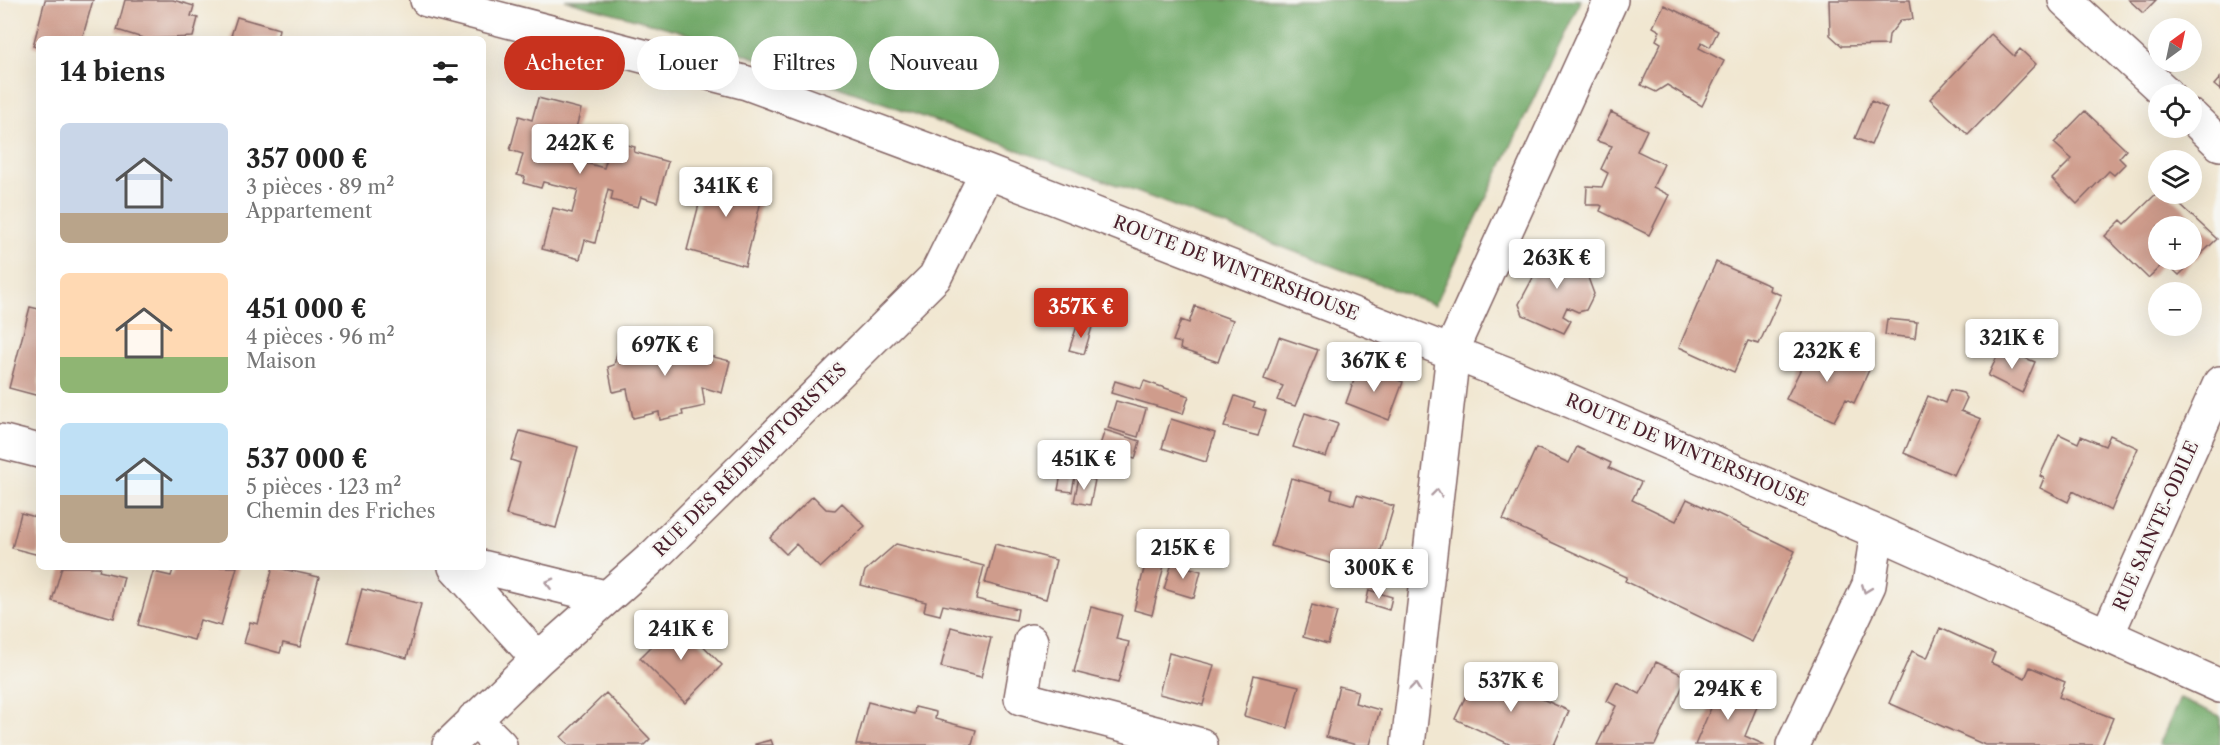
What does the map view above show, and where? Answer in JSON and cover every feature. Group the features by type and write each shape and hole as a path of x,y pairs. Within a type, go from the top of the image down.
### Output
{"street":[{"name":"ROUTE DE WINTERSHOUSE","path":"427,0 747,83 987,171 1453,353 1877,532 2220,686"},
{"path":"1408,745 1453,353 1457,338 1611,0"},
{"path":"2065,0 2156,84"},
{"path":"2202,127 2220,144"},
{"name":"RUE DES RÉDEMPTORISTES","path":"449,745 605,597 655,555 935,277 987,171"},
{"name":"RUE SAINTE-ODILE","path":"2107,635 2220,384"},
{"path":"0,441 36,450"},
{"path":"1793,745 1869,585 1877,532"},
{"path":"486,568 605,597"},
{"path":"457,570 538,659"},
{"path":"1030,641 1021,698 1201,745"},
{"path":"474,719 500,745"}],"green space":[{"path":"565,0 1581,0 1435,305 1137,192 847,90 857,90 857,36 751,36 751,56 739,52 739,36 693,36"},
{"path":"2180,698 2220,716 2220,745 2159,745"}],"building":[{"path":"45,0 93,0 83,36 36,36 36,47 33,46"},
{"path":"125,0 173,0 194,6 191,16 198,18 193,36 136,36 117,30"},
{"path":"1829,0 1910,0 1913,19 1901,20 1889,35 1888,45 1842,46 1830,35"},
{"path":"2129,0 2156,0 2143,13"},
{"path":"1664,5 1718,31 1710,47 1702,42 1699,48 1724,61 1702,106 1667,85 1656,92 1641,85 1661,43 1656,40 1660,31 1653,27"},
{"path":"237,17 279,29 278,36 231,36"},
{"path":"1991,34 2014,56 2020,49 2036,64 1968,135 1930,99"},
{"path":"2220,78 2220,90 2214,85"},
{"path":"538,98 581,109 568,158 604,168 612,141 635,147 634,152 668,162 657,202 641,197 638,207 611,200 613,191 608,189 595,243 585,240 580,259 542,249 553,208 572,213 578,190 543,182 541,188 523,183 525,177 517,175 523,154 510,150 519,116 532,120"},
{"path":"1871,101 1887,108 1871,145 1855,138"},
{"path":"2085,111 2126,150 2119,158 2125,164 2114,175 2109,171 2077,204 2052,179 2072,159 2054,143"},
{"path":"1611,112 1647,130 1637,151 1664,164 1653,187 1669,195 1649,235 1600,211 1602,206 1600,205 1586,205 1587,186 1602,187 1608,173 1601,169 1612,146 1597,141"},
{"path":"708,170 765,185 745,266 687,250"},
{"path":"2148,202 2148,204 2179,204 2192,216 2148,216 2148,270 2156,270 2148,278 2105,236 2121,220 2125,224"},
{"path":"2202,225 2217,239 2202,253"},
{"path":"1544,246 1565,258 1579,253 1594,294 1586,310 1578,312 1567,307 1563,316 1571,321 1564,333 1523,315 1519,304 1537,270 1533,264"},
{"path":"1716,262 1770,286 1769,290 1781,295 1759,344 1748,341 1734,372 1679,347"},
{"path":"2174,270 2184,270 2179,275"},
{"path":"1195,306 1233,320 1218,362 1180,349 1181,343 1173,341 1181,320 1189,323"},
{"path":"30,307 36,308 36,395 9,388"},
{"path":"1887,319 1917,322 1915,338 1885,335"},
{"path":"1078,323 1092,327 1084,354 1069,350"},
{"path":"622,334 730,361 722,393 702,387 705,406 682,411 683,415 660,420 659,412 633,418 627,389 613,392 608,367 614,365"},
{"path":"1279,337 1318,350 1295,406 1277,400 1283,386 1264,379"},
{"path":"1813,344 1869,370 1854,403 1846,399 1834,421 1786,399"},
{"path":"2001,348 2035,362 2022,393 1988,376"},
{"path":"1359,366 1403,382 1389,420 1346,403"},
{"path":"1115,381 1141,389 1144,381 1189,396 1183,414 1111,393"},
{"path":"1950,390 1963,393 1967,398 1961,411 1981,419 1954,475 1904,453 1928,396 1945,403"},
{"path":"1235,396 1255,403 1253,407 1266,411 1258,436 1224,427"},
{"path":"1116,401 1146,409 1138,437 1108,428"},
{"path":"1305,413 1338,424 1326,457 1293,447"},
{"path":"1171,419 1215,433 1206,462 1162,448"},
{"path":"1105,430 1140,441 1135,459 1099,448"},
{"path":"520,431 578,447 556,528 506,515 520,463 511,460"},
{"path":"2059,434 2078,443 2081,436 2105,446 2110,435 2138,448 2111,511 2073,491 2068,502 2040,488 2044,478 2040,476"},
{"path":"1577,447 1611,463 1609,468 1641,482 1632,500 1657,512 1676,521 1687,499 1795,551 1752,642 1625,581 1627,577 1503,520 1536,448 1569,463"},
{"path":"1062,469 1076,471 1072,492 1058,490"},
{"path":"1079,477 1095,480 1090,505 1074,502"},
{"path":"1291,478 1333,490 1331,498 1354,505 1357,495 1394,506 1376,567 1367,564 1364,573 1271,546"},
{"path":"813,496 826,509 835,510 842,503 865,526 820,568 796,544 786,554 770,538"},
{"path":"21,513 36,517 36,554 12,548"},
{"path":"896,544 984,566 976,599 1018,609 1016,620 943,605 940,615 924,611 926,602 861,585 865,571"},
{"path":"995,544 1056,560 1046,599 985,583"},
{"path":"1150,544 1168,549 1152,615 1134,610"},
{"path":"1172,563 1201,571 1194,598 1164,589"},
{"path":"61,570 99,570 124,577 114,618 52,601"},
{"path":"173,570 236,570 221,626 200,620 194,640 138,625 153,572 171,576"},
{"path":"272,570 287,570 319,577 300,647 283,643 280,653 244,643 250,622 258,624"},
{"path":"362,589 421,604 407,658 348,642"},
{"path":"1369,590 1392,597 1389,610 1366,603"},
{"path":"1312,605 1337,612 1328,644 1303,637"},
{"path":"1091,607 1122,615 1116,639 1129,642 1118,683 1074,672"},
{"path":"678,620 722,665 685,703 640,658"},
{"path":"951,627 991,638 981,677 941,667"},
{"path":"1940,628 1995,653 1991,663 2025,678 2030,667 2065,682 2059,697 2113,718 2102,745 1985,745 1889,703 1912,651 1927,658"},
{"path":"1169,653 1214,665 1203,705 1159,694"},
{"path":"1656,662 1687,677 1655,745 1597,745 1616,706 1607,701 1617,682 1640,694"},
{"path":"1478,670 1569,711 1554,745 1511,745 1455,719"},
{"path":"1254,675 1299,686 1288,728 1244,716"},
{"path":"1339,686 1358,691 1355,703 1380,710 1370,745 1357,745 1326,737"},
{"path":"1720,687 1758,704 1745,736 1765,745 1695,745"},
{"path":"606,693 650,739 644,745 569,745 561,737"},
{"path":"868,702 914,714 915,707 936,712 935,719 976,730 972,745 856,745"},
{"path":"771,740 773,745 755,745 755,744"}]}
